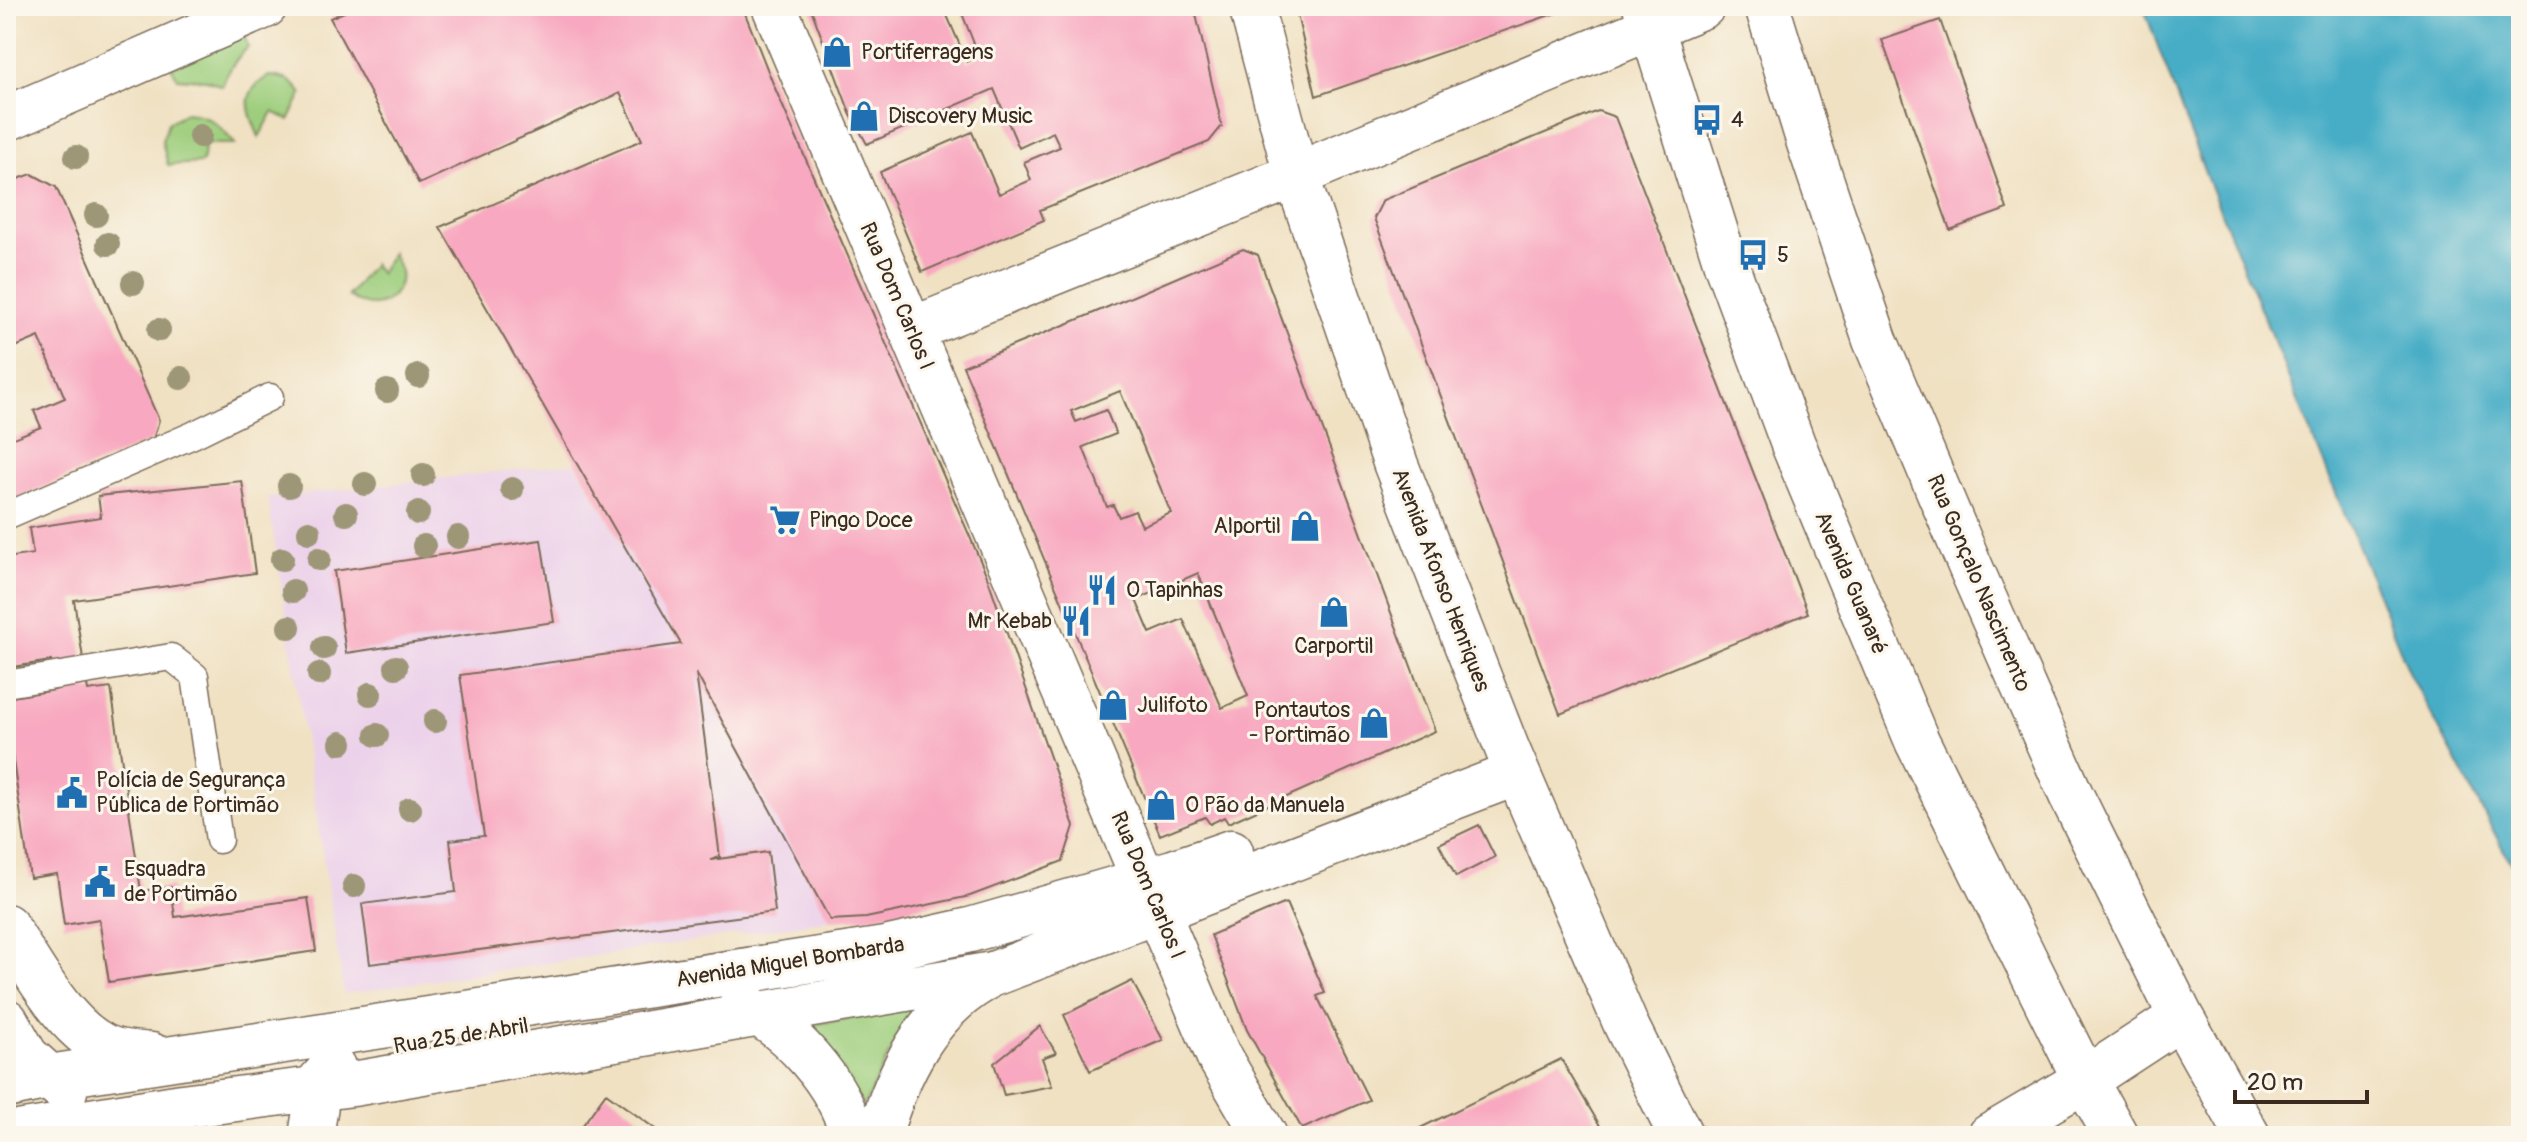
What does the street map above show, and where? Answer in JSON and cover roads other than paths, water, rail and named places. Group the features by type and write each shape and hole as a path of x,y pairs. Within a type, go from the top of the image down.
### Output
{"street":[{"path":"6,119 265,6"},
{"name":"Rua Dom Carlos I","path":"774,6 1218,1055 1265,1136"},
{"name":"Avenida Afonso Henriques","path":"1251,6 1296,175 1396,465 1512,762 1626,1025 1681,1136"},
{"path":"911,330 1296,175 1648,16 1703,6"},
{"name":"Rua Gonçalo Nascimento","path":"1767,6 1881,354 1971,568 2071,795 2181,1017 2248,1136"},
{"name":"Avenida Guanaré","path":"1648,16 1726,264 1793,444 1917,741 2085,1080 2116,1136"},
{"name":"Rua Dom Carlos I","path":"1020,586 1096,812 1105,876 1068,901"},
{"name":"Avenida Miguel Bombarda","path":"6,1135 167,1108 319,1088 993,974 1150,896 1193,866 1431,781 1512,762"},
{"name":"Avenida Miguel Bombarda","path":"36,1079 885,949 970,930 1068,901 1150,896"},
{"path":"16,940 53,1000 80,1030 111,1050 146,1055 197,1056"},
{"path":"6,1108 27,1102 43,1086 36,1079 47,1058 46,1025 16,940"},
{"path":"879,1136 888,1104 909,1059 939,1014 963,991 993,974"},
{"path":"661,983 717,988 761,1013 819,1068 849,1121 853,1136"},
{"name":"Rua 25 de Abril","path":"311,1136 320,1081 345,1055 588,1016 661,983"},
{"path":"1990,1136 2085,1080 2181,1017"},
{"name":"Avenida Miguel Bombarda","path":"6,1021 36,1079 102,1102 254,1097"},
{"path":"254,1097 282,1107 298,1136"}],"lane":[{"path":"6,516 193,435 270,397"},
{"path":"6,684 171,657 195,676 219,840"}],"water":[{"path":"2143,6 2521,6 2521,883 2410,674 2206,176"}],"place":[{"name":"Portiferragens","path":"837,52"},
{"name":"Discovery Music","path":"864,116"},
{"name":"4","path":"1707,120"},
{"name":"5","path":"1753,255"},
{"name":"Pingo Doce","path":"785,520"},
{"name":"Alportil","path":"1305,526"},
{"name":"O Tapinhas","path":"1102,590"},
{"name":"Carportil","path":"1334,612"},
{"name":"Mr Kebab","path":"1076,621"},
{"name":"Julifoto","path":"1113,705"},
{"name":"Pontautos - Portimão","path":"1374,723"},
{"name":"Polícia de Segurança Pública de Portimão","path":"72,793"},
{"name":"O Pão da Manuela","path":"1161,805"},
{"name":"Esquadra de Portimão","path":"100,882"}]}
